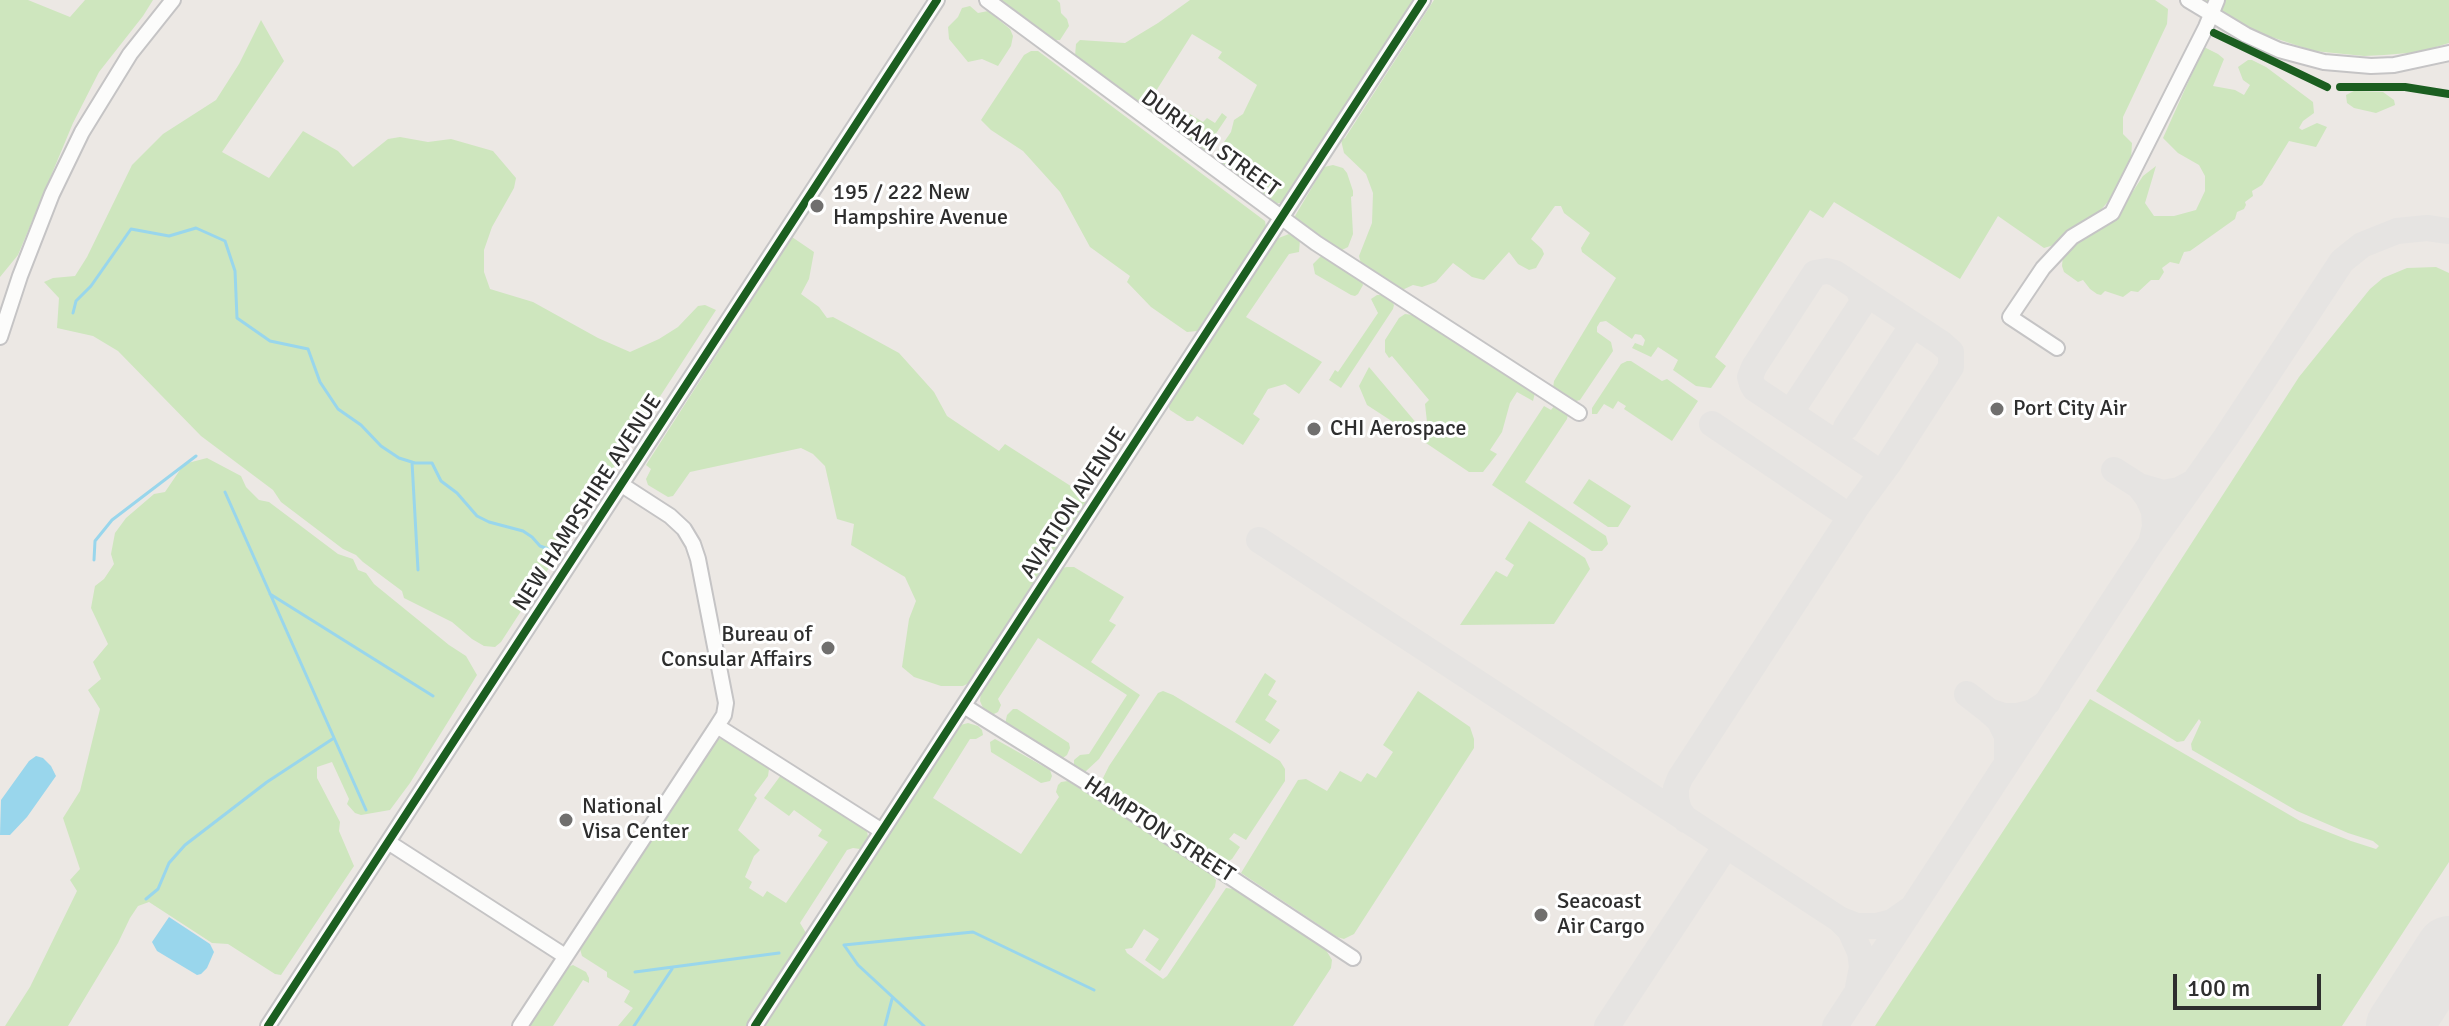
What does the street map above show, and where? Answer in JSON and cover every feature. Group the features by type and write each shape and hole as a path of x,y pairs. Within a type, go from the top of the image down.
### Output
{"street":[{"path":"0,337 52,194 82,132 130,54 173,0"},
{"name":"NEW HAMPSHIRE AVENUE","path":"268,1026 937,0"},
{"name":"DURHAM STREET","path":"987,0 1335,256 1579,413"},
{"name":"AVIATION AVENUE","path":"755,1026 1423,0"},
{"path":"2188,0 2214,7 2246,35 2279,50 2324,62 2394,65 2449,53"},
{"path":"2057,348 2010,317 2043,268 2072,237 2112,213 2214,7"},
{"path":"520,1026 724,715 725,692 693,544 684,529 670,516 622,485"},
{"name":"HAMPTON STREET","path":"964,706 1089,784 1353,958"},
{"path":"717,726 882,831"},
{"path":"388,842 565,956"}],"green space":[{"path":"0,0 28,0 70,17 85,0 153,0 99,72 73,123 18,255 0,277"},
{"path":"998,0 1057,0 1069,26 1060,40 1052,40"},
{"path":"1190,0 1415,0 1283,202 1273,205 1214,161 1231,132 1234,120 1243,114 1257,85 1218,58 1222,52 1192,34 1156,91 1163,97 1154,111 1149,112 1075,56 1076,44 1080,40 1125,43"},
{"path":"1434,0 2155,0 2168,9 2167,24 2123,117 2123,134 2132,143 2131,160 2113,196 2099,212 2054,245 2044,248 1998,216 1960,279 1834,202 1823,218 1810,210 1715,357 1726,366 1711,388 1696,386 1673,370 1678,360 1658,347 1651,357 1632,348 1635,343 1643,346 1645,340 1641,335 1635,334 1632,339 1606,321 1600,322 1597,332 1611,342 1613,351 1580,400 1572,402 1553,388 1554,381 1616,278 1582,252 1581,248 1590,233 1564,213 1561,206 1555,206 1531,239 1544,254 1536,268 1529,270 1518,264 1509,252 1484,280 1472,277 1453,263 1436,282 1422,287 1413,285 1400,291 1361,264 1359,256 1372,223 1373,193 1366,174 1344,153 1341,140"},
{"path":"2200,0 2449,0 2449,43 2420,52 2384,55 2314,51 2256,32"},
{"path":"970,6 978,13 988,11 1010,29 1013,36 1011,46 998,66 982,59 968,62 949,39 948,27 962,8"},
{"path":"261,20 284,61 222,152 269,178 303,131 338,151 353,167 388,139 400,137 428,142 451,139 493,151 516,178 484,250 484,272 490,289 533,302 630,352 678,327 698,306 705,305 716,310 495,647 484,646 452,622 404,598 402,591 356,555 343,549 281,502 273,490 201,436 118,351 93,336 57,328 59,298 44,282 75,276 132,165 163,134 216,100"},
{"path":"2204,47 2224,59 2213,86 2244,95 2250,85 2243,80 2238,67 2252,60 2313,102 2314,113 2299,128 2302,130 2317,123 2327,127 2316,147 2289,141 2262,185 2252,191 2253,196 2245,202 2244,209 2237,212 2235,219 2190,251 2184,252 2179,264 2170,262 2162,268 2164,272 2159,280 2151,280 2138,292 2131,291 2123,297 2105,291 2097,294 2083,280 2078,282 2064,272 2063,255 2077,240 2092,234 2116,217 2143,176 2156,166 2145,203 2154,216 2174,216 2196,210 2205,191 2205,176 2199,165 2178,153 2163,138"},
{"path":"1038,51 1265,221 1262,234 1197,331 1187,332 1151,307 1127,282 1130,276 1090,247 1060,192 1023,151 981,120 1024,55"},
{"path":"2354,91 2383,92 2394,100 2395,105 2376,113 2354,108 2347,103 2346,95"},
{"path":"1172,103 1203,122 1207,118 1215,123 1222,113 1227,117 1203,153 1162,122"},
{"path":"1333,165 1347,173 1353,191 1353,234 1348,247 1340,251 1296,220 1295,216 1324,167"},
{"path":"1289,234 1300,240 1299,252 1289,254 1246,317 1322,362 1299,394 1285,384 1268,389 1253,414 1260,419 1243,445 1197,416 1193,421 1187,421 1170,410 1168,405 1276,239"},
{"path":"792,237 814,252 809,279 801,294 819,307 827,318 833,317 899,353 934,392 947,416 999,451 1005,444 1077,490 1085,500 1086,503 969,683 963,686 941,686 914,677 902,667 909,619 916,601 905,577 851,545 854,524 837,519 825,466 813,454 801,448 690,472 673,496 668,497 648,485 646,479 651,469 646,465"},
{"path":"1322,255 1362,282 1358,294 1351,295 1315,274 1313,264"},
{"path":"2436,267 2449,273 2449,862 2342,1026 1875,1026 2090,699 2300,821 2376,849 2379,846 2297,811 2192,750 2191,744 2201,722 2199,719 2184,741 2177,742 2096,691 2299,377 2370,289 2383,278 2407,268"},
{"path":"1377,295 1390,298 1393,309 1341,388 1329,380 1335,370 1338,372 1378,313 1371,299"},
{"path":"1405,314 1413,315 1535,393 1533,401 1517,392 1510,403 1502,432 1490,450 1497,454 1483,472 1469,472 1420,439 1427,422 1425,404 1429,400 1392,356 1389,358 1385,352 1385,340"},
{"path":"1627,361 1662,381 1667,379 1698,401 1672,441 1624,409 1626,406 1618,401 1613,409 1604,404 1597,414 1592,414 1592,408 1621,364"},
{"path":"1369,367 1418,425 1417,429 1410,433 1367,405 1359,386"},
{"path":"1555,405 1568,414 1567,419 1525,482 1606,536 1608,544 1602,551 1592,551 1492,485 1544,406 1551,410"},
{"path":"207,458 241,476 246,487 259,500 269,502 338,554 353,559 358,570 366,573 374,584 466,656 477,675 390,810 361,815 355,813 347,804 349,799 332,762 317,767 317,778 340,822 339,831 354,866 281,975 228,944 212,943 149,902 138,906 130,918 68,1026 5,1026 30,987 77,891 70,880 80,869 63,818 80,791 100,709 88,690 101,679 93,662 108,644 91,608 95,586 114,564 111,554 115,533 126,518 154,494 165,492 184,464"},
{"path":"1589,479 1631,506 1618,527 1608,527 1573,503"},
{"path":"1529,521 1585,558 1590,569 1554,624 1460,625 1496,571 1507,577 1514,565 1505,559"},
{"path":"1074,567 1124,597 1109,621 1116,625 1091,662 1140,695 1099,759 1085,772 1074,765 1074,760 1080,755 1089,754 1127,695 1038,638 998,699 1001,705 998,712 992,715 980,701 981,691 1062,568"},
{"path":"1265,673 1276,681 1268,695 1277,701 1265,720 1280,730 1270,744 1235,722"},
{"path":"1163,691 1280,761 1285,769 1285,781 1246,840 1234,833 1229,839 1240,847 1227,862 1221,861 1102,780 1158,693"},
{"path":"1418,691 1470,727 1474,748 1354,934 1344,939 1337,937 1241,873 1298,780 1306,779 1327,791 1340,771 1361,782 1367,773 1376,778 1393,752 1383,745"},
{"path":"1013,709 1069,743 1067,755 1063,758 1005,724 1007,715"},
{"path":"968,723 978,726 983,735 970,739 933,798 1021,854 1059,797 1056,792 1058,785 1068,781 1216,880 1215,887 1160,971 1145,960 1159,939 1144,929 1132,948 1125,949 1163,979 1226,888 1233,889 1326,950 1332,960 1331,968 1293,1026 762,1026 957,726"},
{"path":"716,739 726,739 769,769 768,776 754,795 757,798 738,830 760,850 745,877 752,882 749,888 763,897 767,891 786,903 828,842 818,836 822,830 794,810 789,816 764,798 781,775 862,826 868,837 860,849 847,850 800,923 806,933 746,1026 618,1026 633,1008 624,1002 630,991 582,956 580,949"},
{"path":"995,739 1050,770 1050,781 1041,783 991,752 990,742"},
{"path":"573,965 586,972 589,983 583,980 553,1026 530,1026 568,967"}],"water":[{"path":"36,756 51,766 56,776 10,835 0,835 1,800"},
{"path":"169,917 210,944 214,952 201,974 197,975 157,951 152,942"}],"waterway":[{"path":"73,313 76,301 91,286 131,229 169,236 196,228 225,241 235,271 237,318 270,341 308,349 320,382 338,409 361,425 381,446 399,458 415,463 432,463 441,481 457,493 477,516 523,531 548,549"},
{"path":"94,560 95,541 112,520 196,456"},
{"path":"412,462 418,570"},
{"path":"225,492 366,810"},
{"path":"270,594 433,696"},
{"path":"146,899 158,889 169,863 185,845 267,782 334,738"},
{"path":"924,1026 858,965 844,945 973,932 1094,990"},
{"path":"635,972 779,953"},
{"path":"634,1026 672,969"},
{"path":"885,1026 892,999"}],"taxiway":[{"path":"1835,1026 2151,543 2226,437 2342,261 2362,245 2397,231 2427,228 2449,231"},
{"path":"1686,820 1676,799 1680,778 1951,367 1951,352 1941,343 1835,273 1815,273 1750,377 1755,389 1869,465"},
{"path":"1798,401 1861,305 1858,289"},
{"path":"1846,427 1906,335"},
{"path":"1712,424 1837,508"},
{"path":"2114,470 2139,486"},
{"path":"2151,543 2155,527 2154,511 2139,486 2163,493 2179,490 2194,482"},
{"path":"1259,540 1839,919 1857,926 1876,926 1892,922 1909,910"},
{"path":"1967,694 1989,711"},
{"path":"2007,763 2007,736 1999,720 1989,711 2017,716 2033,712 2048,702"},
{"path":"1607,1026 1726,846"},
{"path":"1839,919 1850,930 1860,952 1862,967 1858,988"}],"runway":[{"path":"2399,1026 2449,949"}],"cycle path":[{"path":"268,1026 937,0"},
{"path":"755,1026 1423,0"},
{"path":"2214,33 2327,87"},
{"path":"2340,87 2405,87 2449,94"}],"place":[{"name":"195 / 222 New Hampshire Avenue","path":"817,206"},
{"name":"Port City Air","path":"1997,409"},
{"name":"CHI Aerospace","path":"1314,429"},
{"name":"Bureau of Consular Affairs","path":"828,648"},
{"name":"National Visa Center","path":"566,820"},
{"name":"Seacoast Air Cargo","path":"1541,915"}]}
